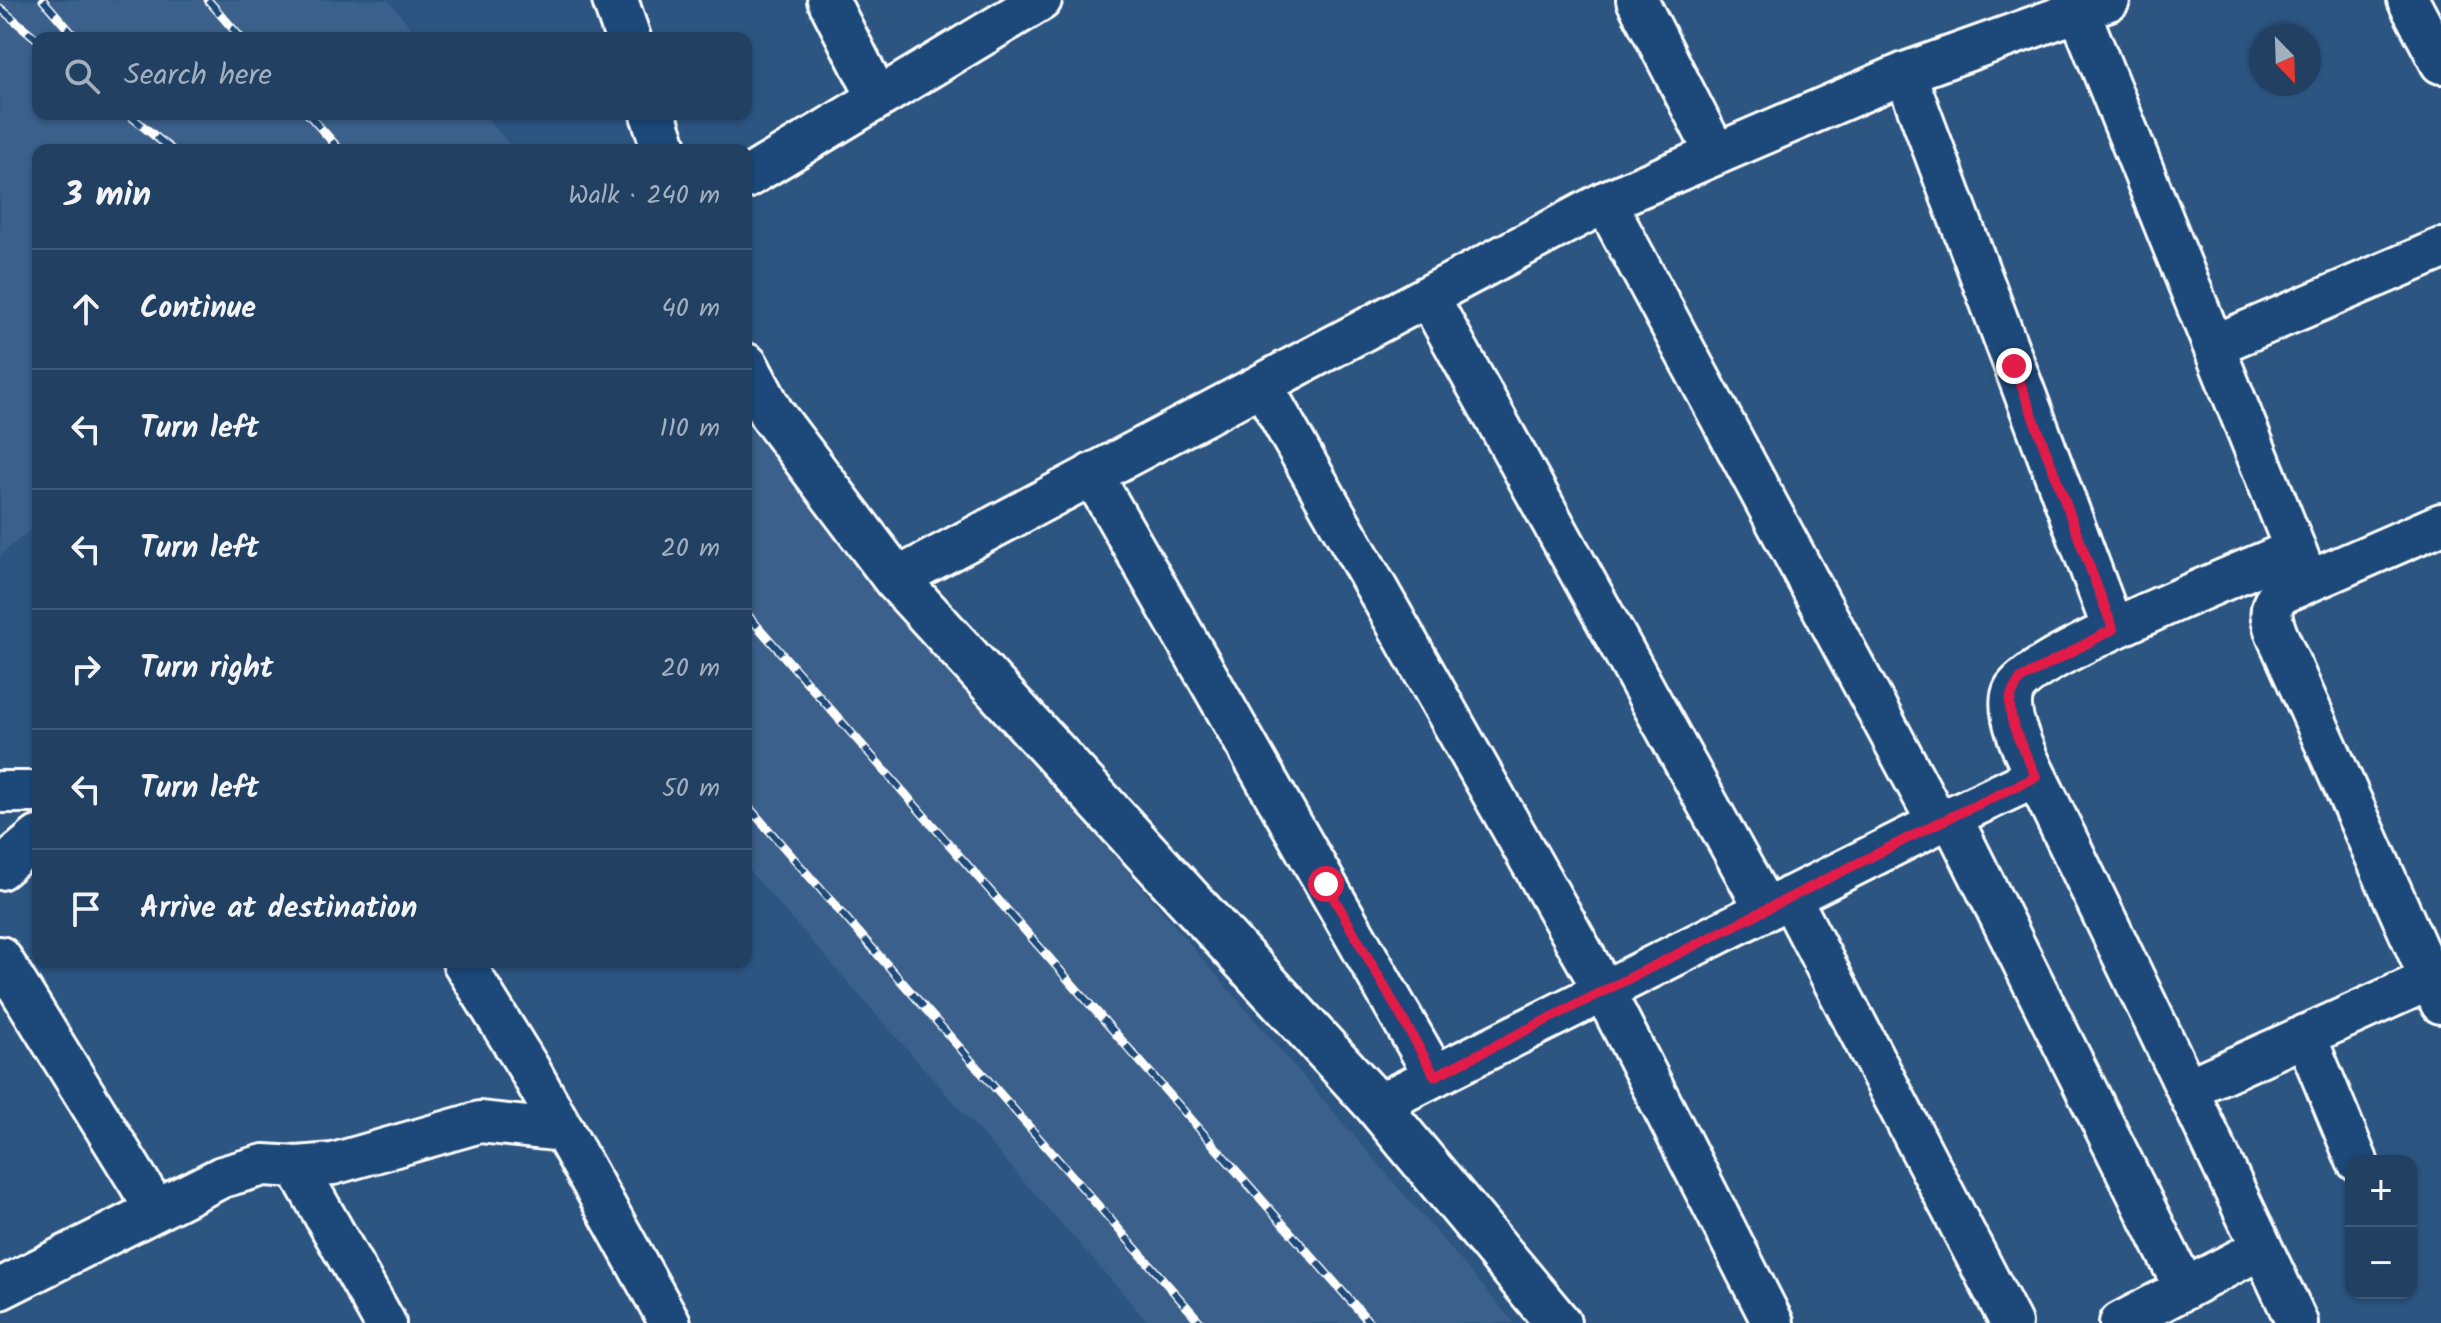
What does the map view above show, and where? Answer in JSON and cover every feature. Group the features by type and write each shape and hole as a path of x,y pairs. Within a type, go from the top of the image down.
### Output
{"street":[{"path":"615,0 626,32"},
{"path":"828,0 878,98"},
{"path":"1637,0 1716,154"},
{"path":"2408,0 2441,63"},
{"path":"752,174 1026,4"},
{"path":"896,579 1605,202 1905,73 2094,5 2215,345 2302,566"},
{"path":"1905,73 2113,629"},
{"path":"655,120 663,144"},
{"path":"1605,202 1944,820 2185,1289"},
{"path":"2215,345 2441,249"},
{"path":"1428,296 1778,904 2011,1323"},
{"path":"752,377 771,413 896,579 1377,1105 1558,1323"},
{"path":"1262,385 1604,991 1773,1323"},
{"path":"1092,474 1435,1076"},
{"path":"2297,1323 2189,1088 2036,777 2013,721 2010,702 2021,679 2113,629 2441,524"},
{"path":"2189,1088 2305,1035 2433,969 2271,621 2270,607 2302,566"},
{"path":"1377,1105 1944,820 2036,777"},
{"path":"0,792 32,792"},
{"path":"0,869 32,842"},
{"path":"0,957 156,1210"},
{"path":"467,968 564,1131 670,1323"},
{"path":"2305,1035 2355,1155"},
{"path":"0,1289 234,1173 264,1165 297,1167 333,1164 480,1122 564,1131"},
{"path":"297,1167 385,1323"},
{"path":"2120,1323 2262,1248"}],"shaded area":[{"path":"0,0 388,0 415,32 32,32 32,120 489,120 509,144 32,144 32,529 0,555"},
{"path":"752,432 1514,1323 1149,1323 752,874"}],"railway":[{"path":"43,0 71,32"},
{"path":"208,0 236,32"},
{"path":"0,8 32,35"},
{"path":"135,120 165,144"},
{"path":"313,120 335,144"},
{"path":"752,620 1370,1323"},
{"path":"752,811 1201,1323"}],"route":[{"path":"1326,884 1435,1076 1938,823 2036,777 2013,721 2010,702 2014,690 2021,679 2113,629 2014,366"}]}
